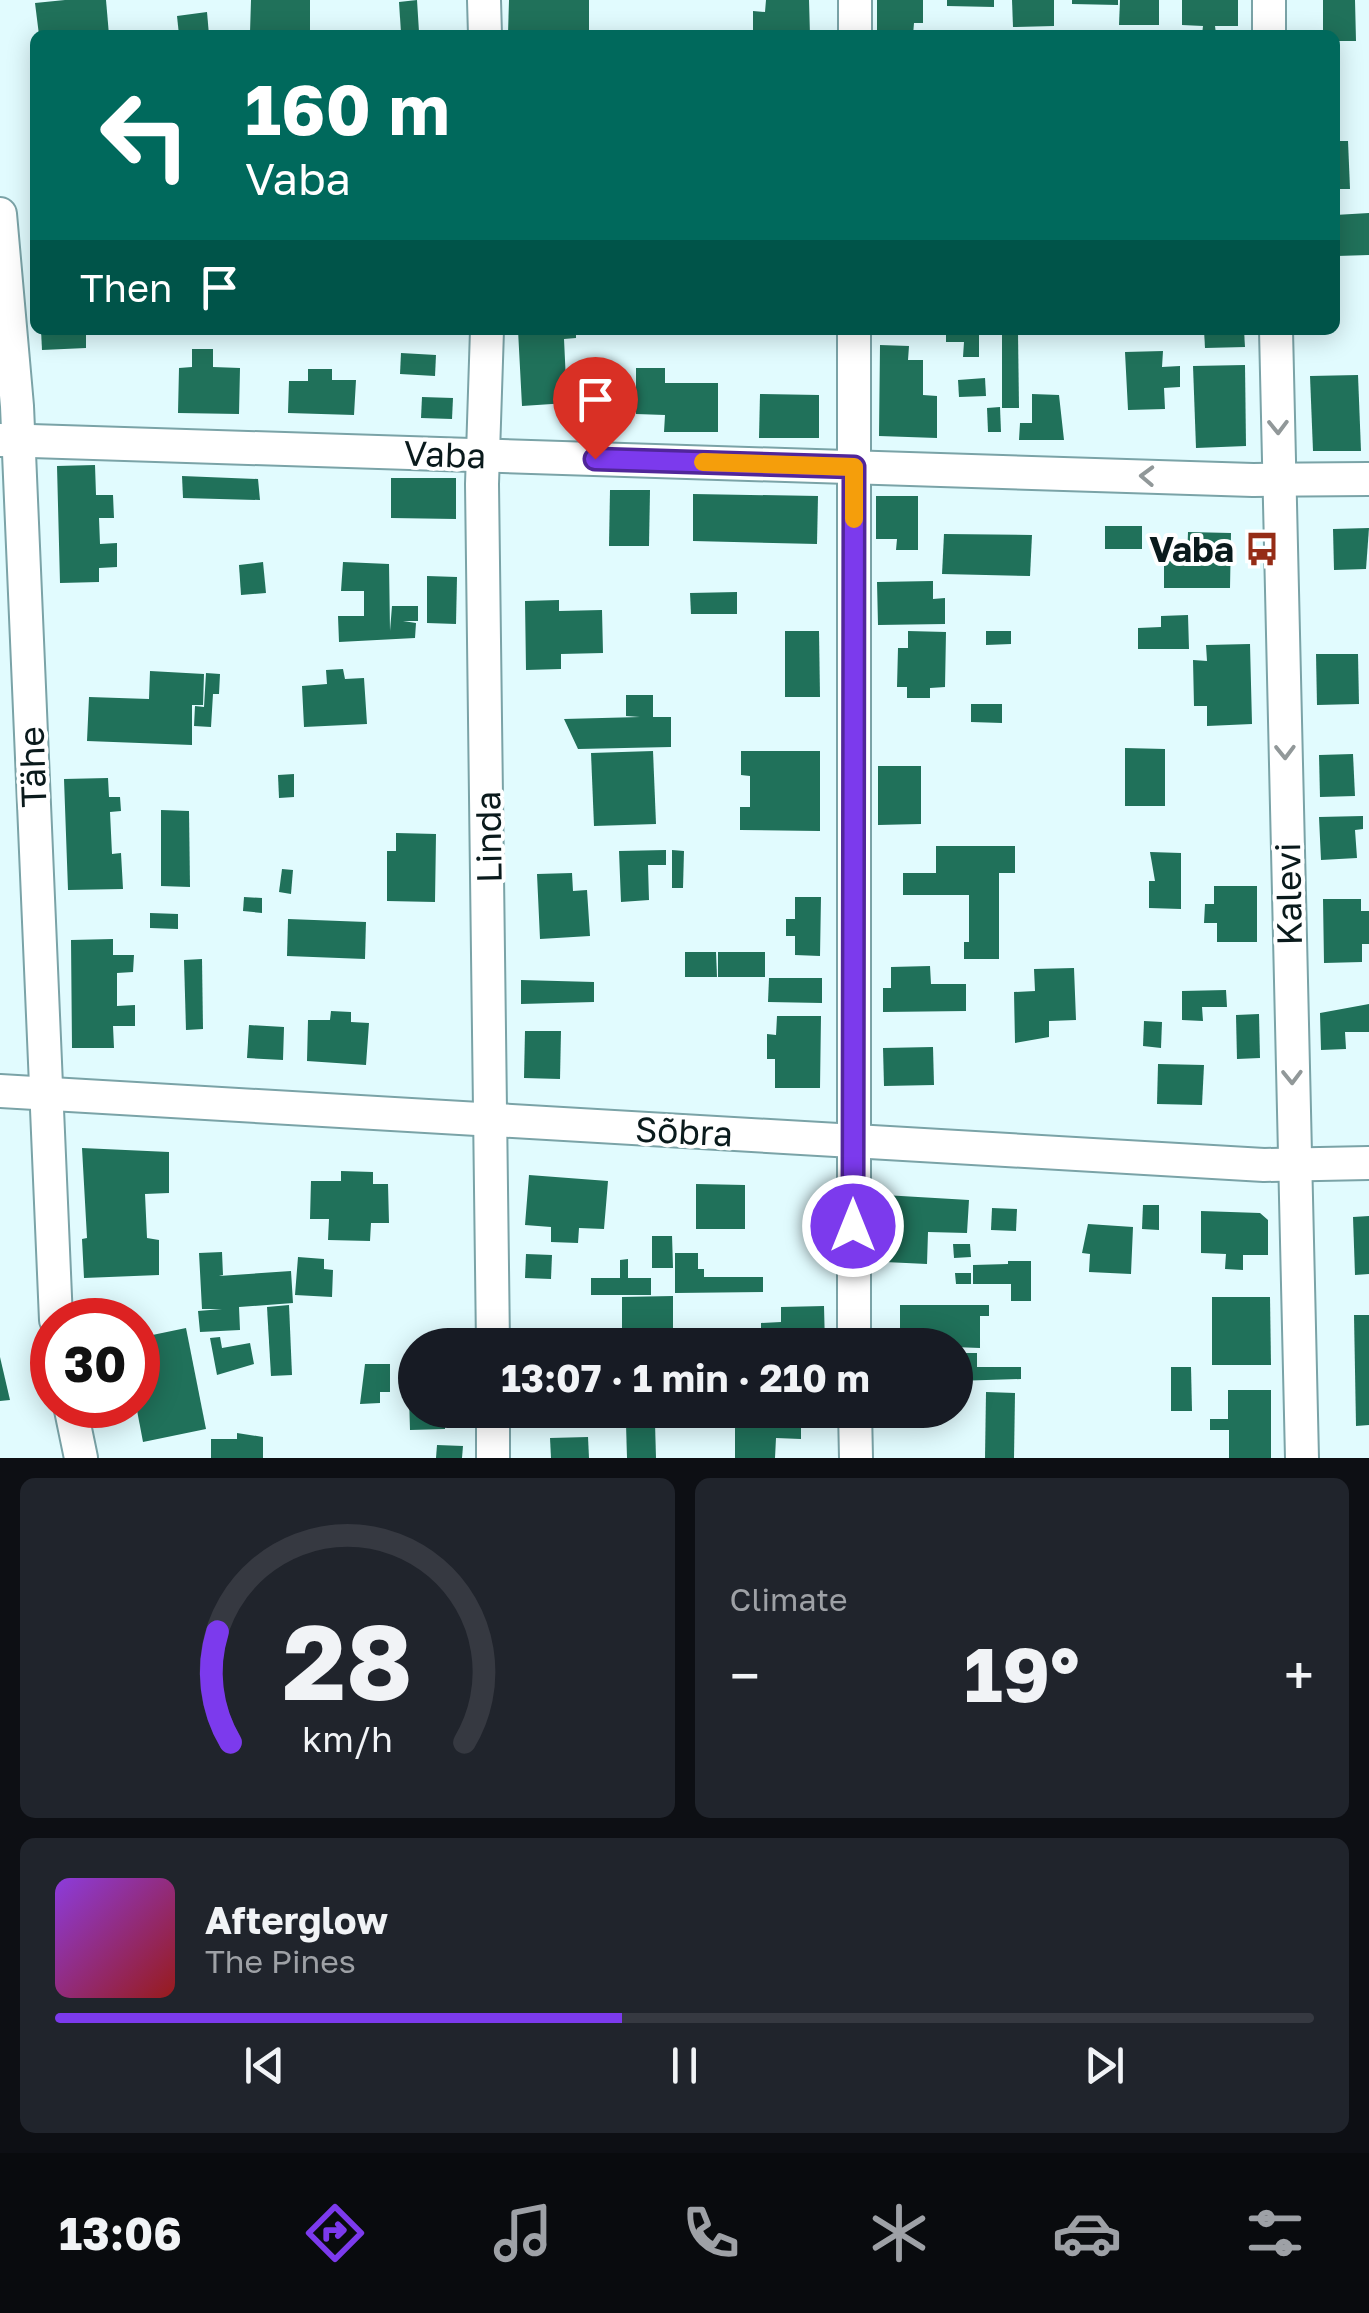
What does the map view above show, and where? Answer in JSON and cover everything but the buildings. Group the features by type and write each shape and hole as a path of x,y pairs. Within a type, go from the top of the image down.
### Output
{"street":[{"path":"484,0 484,30"},
{"path":"855,0 855,30"},
{"path":"1268,0 1269,30"},
{"name":"Tähe","path":"0,214 55,1298"},
{"name":"Linda","path":"487,335 484,456 493,1328"},
{"path":"854,335 854,1328"},
{"name":"Kalevi","path":"1276,335 1302,1458"},
{"name":"Vaba","path":"9,440 1279,480 1369,479"},
{"name":"Sõbra","path":"0,1091 853,1141 1294,1164 1369,1163"},
{"path":"75,1428 81,1458 96,1458"},
{"path":"493,1428 493,1458"},
{"path":"855,1428 856,1458"}],"slow traffic":[{"path":"703,462 854,467 854,519"}],"place":[{"name":"Vaba","path":"1262,549"}],"route":[{"path":"595,459 854,467 853,1226"}]}
